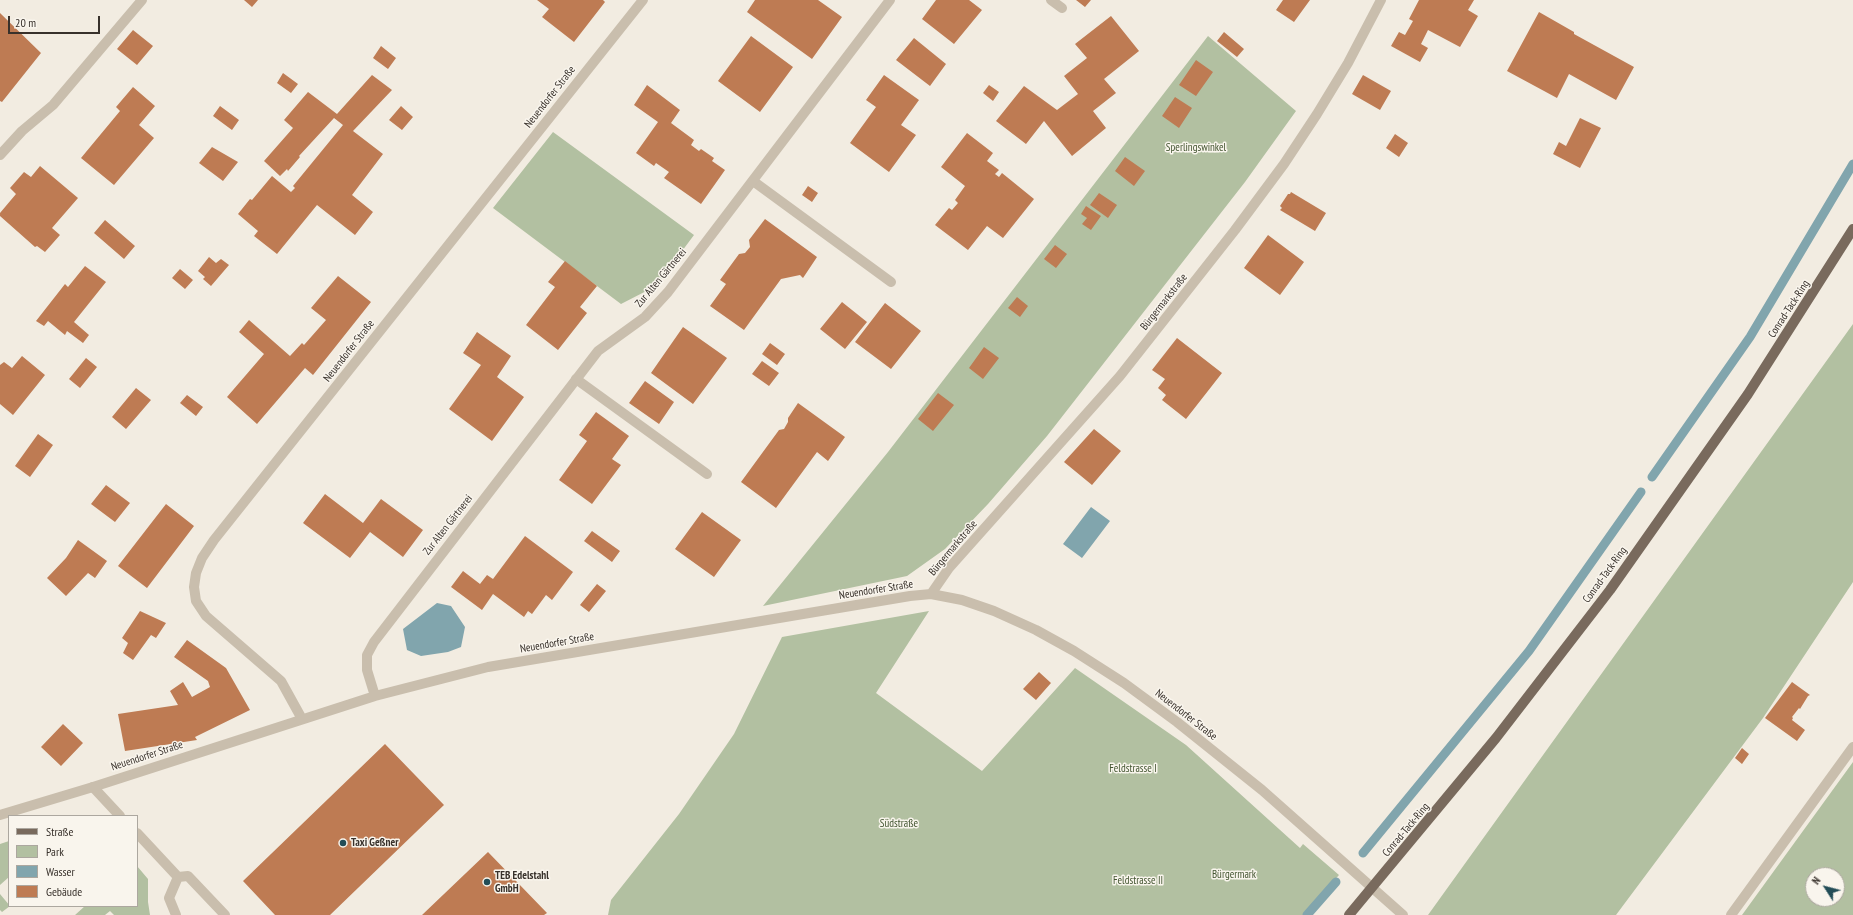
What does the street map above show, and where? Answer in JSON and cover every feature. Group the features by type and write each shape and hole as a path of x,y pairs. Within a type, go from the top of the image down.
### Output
{"main road":[{"name":"Conrad-Tack-Ring","path":"1349,915 1496,738 1610,590 1748,394 1853,229"}],"street":[{"path":"0,154 22,131 53,105 142,0"},
{"name":"Neuendorfer Straße","path":"302,719 281,681 206,616 196,601 194,587 196,573 202,558 214,540 643,0"},
{"name":"Zur Alten Gärtnerei","path":"375,696 368,670 367,655 374,642 598,351 645,317 668,292 890,0"},
{"path":"1051,0 1062,8"},
{"name":"Bürgermarkstraße","path":"931,594 949,568 1120,376 1235,230 1284,164 1317,114 1348,63 1381,0"},
{"path":"753,181 891,282"},
{"path":"576,379 707,474"},
{"name":"Neuendorfer Straße","path":"0,815 93,787 375,696 488,667 910,596 931,594 962,600 994,611 1036,630 1074,651 1124,683 1177,722 1262,790 1403,915"},
{"path":"1731,915 1853,747"},
{"path":"93,787 119,815"},
{"path":"138,835 178,876 188,876 225,915"},
{"path":"176,915 170,898 178,876"}],"green space":[{"name":"Sperlingswinkel","path":"1208,36 1296,111 1245,182 1047,436 988,504 945,549 907,576 763,606 888,452"},
{"path":"553,132 694,235 656,286 621,304 493,208"},
{"path":"1853,324 1853,582 1763,718 1616,915 1428,915"},
{"path":"929,611 876,693 982,771 1075,668 1186,745 1300,848 1303,844 1339,875 1303,915 608,915 611,900 679,814 734,734 782,637"},
{"path":"1853,762 1853,915 1742,915"},
{"path":"8,841 8,878 0,885 0,844"},
{"path":"138,867 148,879 148,902 150,915 114,915 110,911 105,915 75,915 84,907 138,907"},
{"path":"0,894 8,904 9,907 2,912 0,910"}],"water":[{"path":"1091,507 1110,521 1082,558 1063,544"},
{"path":"437,603 451,606 465,627 461,647 448,652 421,656 407,650 403,629"}],"building":[{"path":"244,0 258,0 252,7"},
{"path":"537,0 603,0 605,2 574,42 542,17 549,9"},
{"path":"755,0 818,0 842,17 812,59 747,12"},
{"path":"936,0 969,0 982,10 954,44 922,19"},
{"path":"1076,0 1091,0 1085,7"},
{"path":"1283,0 1310,0 1294,22 1276,10"},
{"path":"1419,0 1474,0 1468,10 1478,16 1460,47 1428,30 1421,44 1428,48 1420,62 1391,46 1399,32 1405,35 1413,21 1409,19"},
{"path":"1539,12 1574,32 1574,34 1634,67 1616,100 1569,74 1557,98 1507,71"},
{"path":"0,13 41,53 2,102 0,101"},
{"path":"1111,16 1139,51 1104,79 1116,93 1093,111 1106,128 1072,156 1044,121 1026,144 996,121 1024,86 1057,110 1078,94 1064,76 1087,58 1075,44"},
{"path":"133,30 153,46 137,65 117,49"},
{"path":"1224,32 1244,49 1237,57 1217,41"},
{"path":"751,36 793,67 760,112 718,81"},
{"path":"914,38 946,64 930,86 896,60"},
{"path":"381,46 396,58 388,69 373,58"},
{"path":"1196,60 1213,72 1196,96 1179,85"},
{"path":"283,73 298,84 291,93 277,83"},
{"path":"372,75 392,90 353,131 383,154 352,195 373,212 355,235 317,205 277,254 254,236 258,231 238,214 272,176 291,192 295,188 293,186 343,125 334,118 299,156 300,157 288,171 287,169 280,176 264,161 293,128 284,120 308,92 337,114"},
{"path":"884,75 919,100 901,125 916,135 889,172 850,143 876,107 866,100"},
{"path":"1363,75 1391,91 1380,110 1352,94"},
{"path":"647,85 680,110 671,123 694,140 691,145 699,151 701,149 714,158 712,161 725,170 701,204 664,178 669,172 656,163 654,166 636,153 658,122 634,105"},
{"path":"989,85 999,92 993,101 983,93"},
{"path":"133,87 155,106 139,125 154,138 114,185 81,158 120,111 116,107"},
{"path":"1175,97 1192,108 1179,128 1162,116"},
{"path":"220,106 239,120 232,130 213,116"},
{"path":"401,106 413,117 402,130 389,120"},
{"path":"1580,118 1601,128 1580,168 1553,154 1559,142 1566,146"},
{"path":"967,133 993,153 987,161 999,170 995,174 999,177 1002,173 1034,199 1003,238 987,226 968,250 935,225 949,208 952,210 958,203 955,200 965,186 941,167"},
{"path":"1395,134 1408,143 1399,157 1386,148"},
{"path":"212,147 238,162 223,181 199,163"},
{"path":"1125,157 1145,171 1134,186 1115,171"},
{"path":"40,166 78,198 52,228 60,235 45,252 37,246 35,247 0,216 0,213 16,194 10,188 24,172 31,177"},
{"path":"808,186 818,193 812,202 802,195"},
{"path":"1291,192 1326,213 1315,231 1280,210 1282,208 1280,206"},
{"path":"1099,193 1117,205 1108,218 1090,205"},
{"path":"1086,206 1101,216 1091,230 1082,224 1087,218 1081,214"},
{"path":"765,219 817,257 803,278 800,275 781,279 744,330 710,306 726,284 720,280 739,254 745,253 750,247 749,240"},
{"path":"105,220 135,246 124,259 94,233"},
{"path":"1268,235 1304,262 1280,295 1244,268"},
{"path":"1055,245 1067,254 1056,268 1044,259"},
{"path":"209,257 216,263 221,259 229,265 211,286 203,279 205,277 198,271"},
{"path":"565,261 597,286 580,307 587,313 558,350 526,325 555,287 548,282"},
{"path":"85,266 106,282 74,322 89,335 83,343 67,331 65,335 48,321 44,326 36,321 65,284 68,287"},
{"path":"180,269 193,280 185,289 172,278"},
{"path":"338,276 371,302 313,375 305,368 257,424 227,397 264,354 239,332 249,320 290,356 302,343 304,345 326,320 311,308"},
{"path":"1017,297 1028,306 1020,317 1008,308"},
{"path":"842,302 867,322 845,349 820,329"},
{"path":"885,303 921,331 891,369 855,342"},
{"path":"683,327 727,358 693,404 651,373"},
{"path":"477,332 511,356 497,377 524,397 492,441 449,409 481,365 463,353"},
{"path":"1177,338 1222,373 1186,419 1162,400 1166,395 1158,388 1165,379 1152,370"},
{"path":"770,343 785,354 777,365 762,354"},
{"path":"984,347 999,358 983,379 969,368"},
{"path":"22,356 45,375 13,415 0,404 0,365 4,362 12,368"},
{"path":"86,358 97,367 80,388 69,379"},
{"path":"762,361 779,373 769,386 752,374"},
{"path":"645,381 674,402 659,424 629,403"},
{"path":"136,388 151,400 126,429 112,417"},
{"path":"938,393 954,405 933,431 918,419"},
{"path":"187,395 203,407 196,416 180,403"},
{"path":"798,403 845,437 828,461 817,452 776,508 741,482 779,430 784,429 788,422 788,418"},
{"path":"596,412 629,436 612,459 621,465 592,504 559,480 587,441 579,435"},
{"path":"1094,429 1121,451 1092,485 1064,462"},
{"path":"38,434 53,445 30,477 15,466"},
{"path":"106,485 130,503 115,522 91,504"},
{"path":"325,494 363,523 381,499 423,530 403,557 370,532 350,558 303,523"},
{"path":"166,504 194,526 147,588 118,566"},
{"path":"702,512 741,540 714,577 675,549"},
{"path":"592,531 620,551 612,562 584,541"},
{"path":"525,536 573,572 552,600 546,595 532,614 528,611 524,617 493,594 482,610 451,587 463,571 480,584 487,575 493,579"},
{"path":"78,540 107,561 95,578 88,573 66,596 47,578 66,558"},
{"path":"597,584 606,591 589,612 580,605"},
{"path":"140,611 166,623 156,638 151,635 133,660 123,653 128,643 122,638"},
{"path":"187,640 226,668 250,710 195,737 197,740 125,751 118,714 178,705 170,691 183,682 192,697 210,687 208,681 174,657"},
{"path":"1039,672 1051,683 1036,700 1023,689"},
{"path":"1792,682 1810,695 1792,717 1792,720 1805,730 1797,741 1765,718"},
{"path":"63,724 83,743 61,766 41,747"},
{"name":"Taxi Geßner","path":"385,744 444,805 330,915 275,915 243,881"},
{"path":"1742,748 1749,754 1742,764 1735,758"},
{"name":"TEB Edelstahl GmbH","path":"488,852 547,913 544,915 422,915"}],"waterway":[{"path":"1652,477 1750,337 1853,164"},
{"path":"1363,853 1529,651 1641,492"},
{"path":"1307,915 1336,882"}],"place":[{"name":"Taxi Geßner","path":"343,843"},
{"name":"TEB Edelstahl GmbH","path":"487,882"}],"park label":[{"name":"Feldstrasse I","path":"1133,769"},
{"name":"Südstraße","path":"899,824"},
{"name":"Bürgermark","path":"1234,875"},
{"name":"Feldstrasse II","path":"1138,881"}]}
